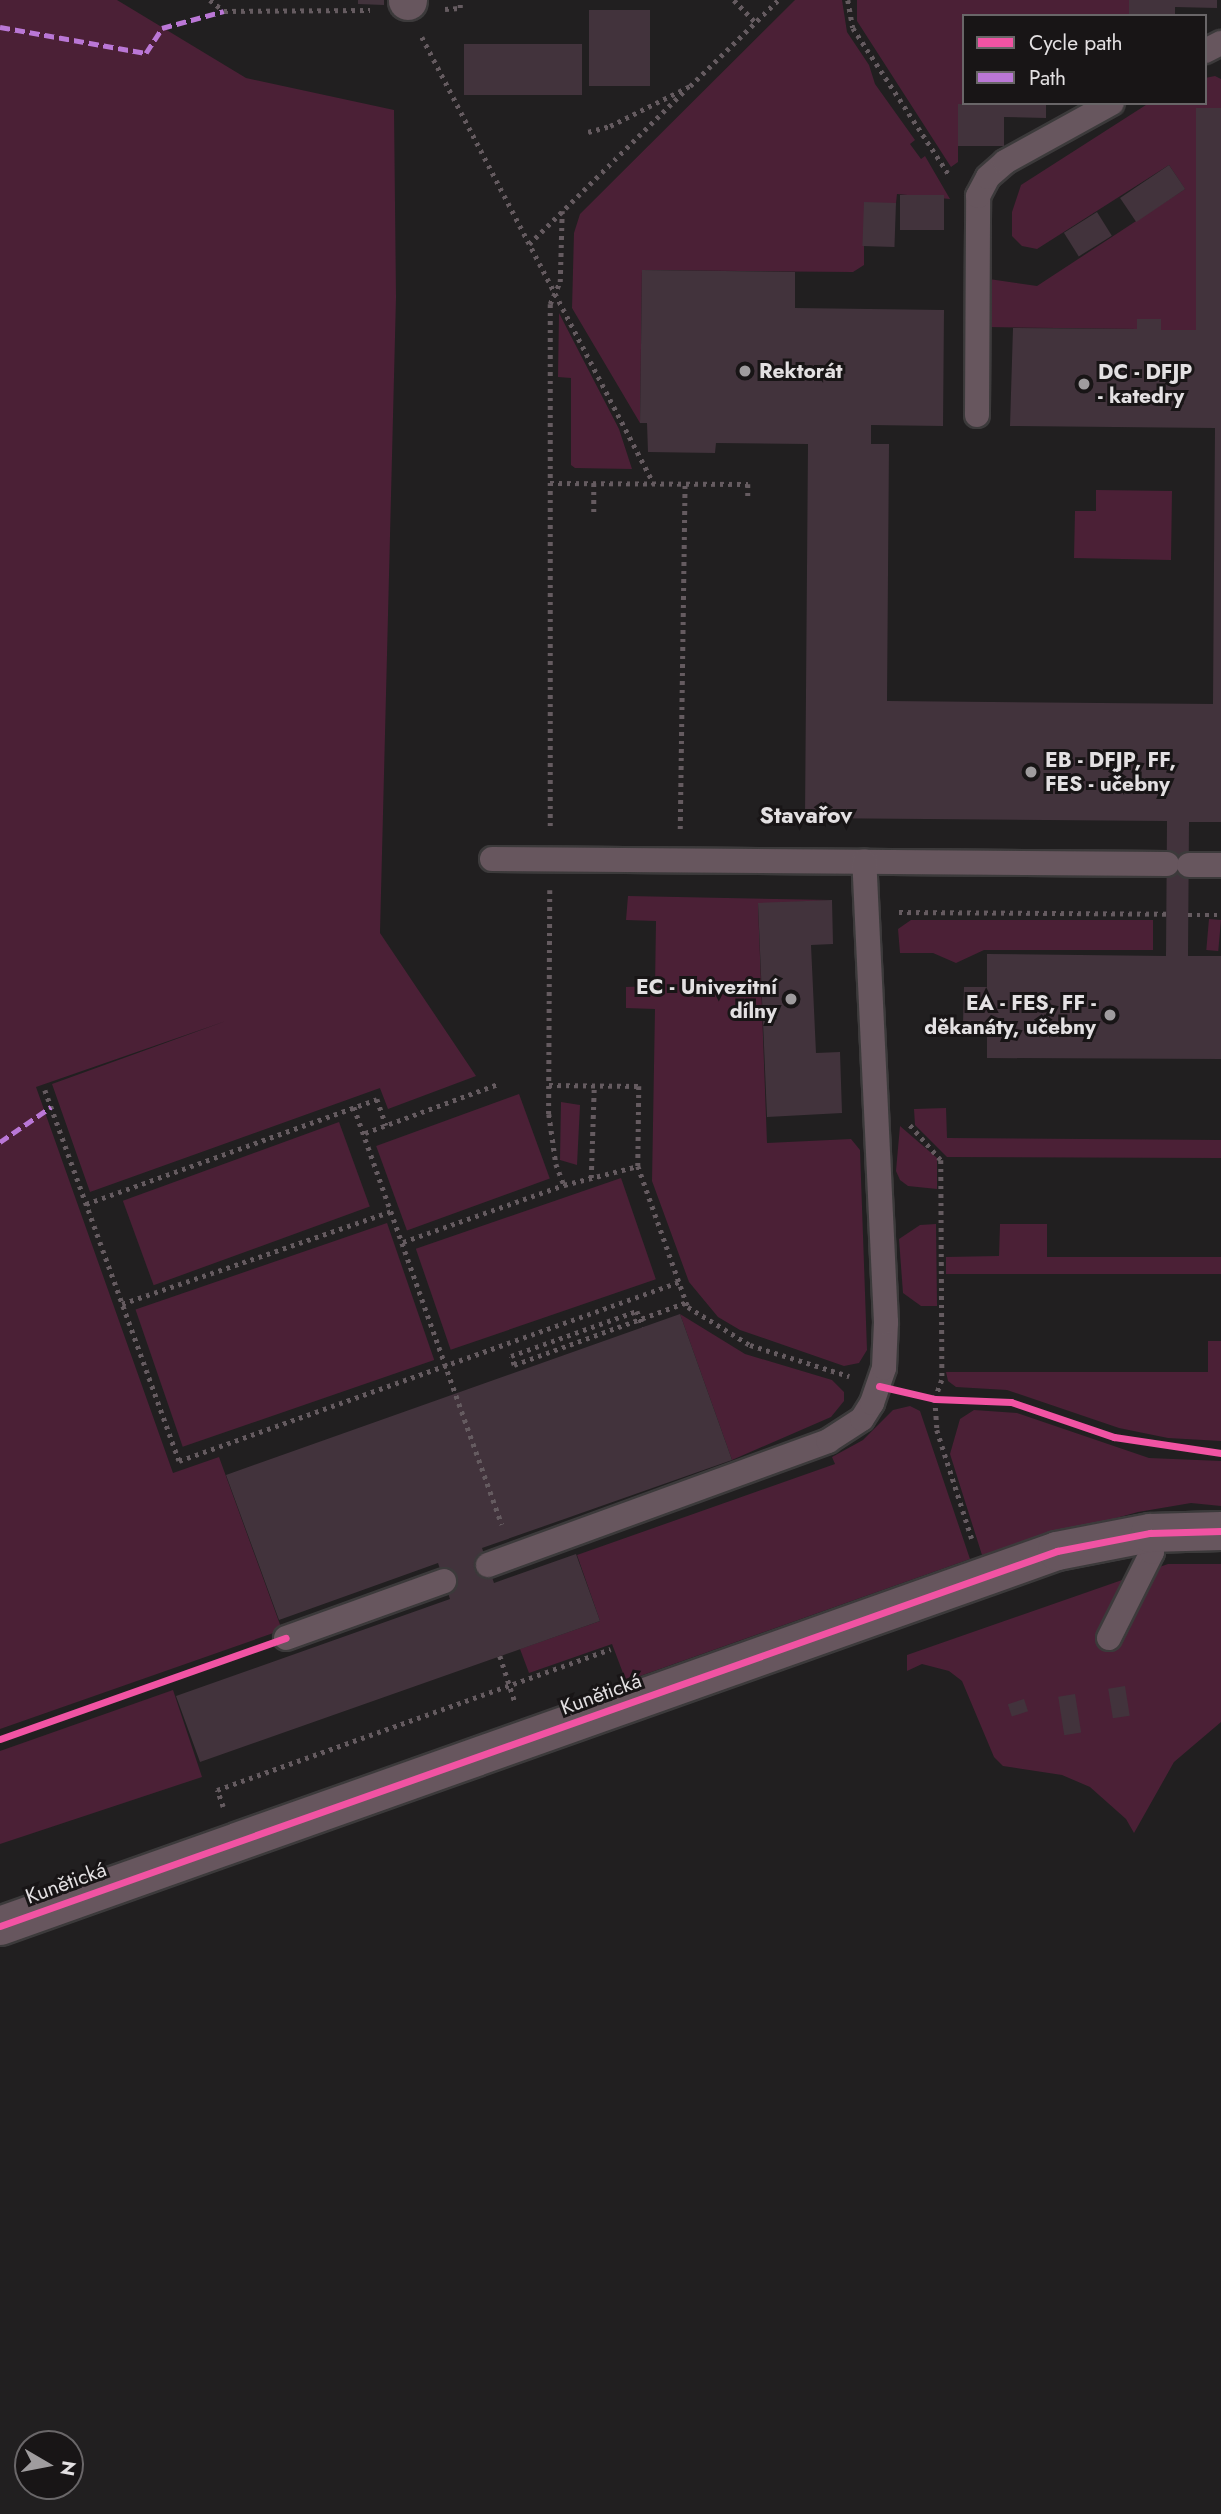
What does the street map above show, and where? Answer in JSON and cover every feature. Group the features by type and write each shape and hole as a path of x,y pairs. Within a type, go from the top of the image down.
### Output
{"street":[{"name":"Kunětická","path":"0,1926 1057,1550 1186,1531"}],"lane":[{"path":"977,415 978,195 988,177 1005,162 1108,105"},
{"path":"492,859 1221,865"},
{"path":"488,1565 828,1441 862,1419 879,1386 886,1322 864,862"},
{"path":"1109,1638 1152,1552 1186,1531"},
{"path":"286,1638 444,1581"}],"path":[{"path":"210,0 225,10 410,11 460,8 460,0"},
{"path":"354,0 354,10"},
{"path":"734,0 755,22"},
{"path":"528,244 778,0"},
{"path":"848,0 853,28 976,216"},
{"path":"410,11 654,484"},
{"path":"587,132 610,126 690,86"},
{"path":"562,211 560,282 550,304 549,1085 556,1164 564,1185"},
{"path":"550,483 748,484 748,496"},
{"path":"594,483 594,514"},
{"path":"680,831 685,484"},
{"path":"894,912 894,925"},
{"path":"1188,915 1221,915"},
{"path":"364,1133 498,1084"},
{"path":"549,1085 639,1086 639,1166 687,1302 719,1330 750,1345 879,1386 934,1398 948,1398"},
{"path":"591,1178 594,1086"},
{"path":"45,1090 179,1461 679,1282"},
{"path":"86,1204 376,1098 386,1125"},
{"path":"355,1107 513,1555"},
{"path":"908,1123 941,1160 942,1380 934,1398 937,1430 968,1526"},
{"path":"403,1242 564,1185 639,1166"},
{"path":"122,1304 392,1211"},
{"path":"643,1327 637,1311 511,1356 514,1365 687,1302"},
{"path":"236,1842 217,1790 611,1649"},
{"path":"500,1656 527,1739"}],"shaded area":[{"path":"0,0 117,0 246,78 394,110 396,297 380,933 476,1076 388,1109 380,1088 90,1192 52,1084 226,1021 36,1087 173,1473 219,1457 282,1630 0,1729"},
{"path":"795,0 842,0 847,32 869,65 875,84 915,140 910,144 921,159 925,156 950,199 897,194 896,203 864,203 864,265 853,272 642,270 640,423 572,308 574,233 580,214"},
{"path":"857,0 1129,0 1129,14 962,14 962,104 958,104 958,162 951,167 857,21"},
{"path":"1215,76 1221,79 1221,108 1196,109 1196,330 1161,330 1161,319 1137,319 1137,329 988,327 989,279 1037,286 1185,189 1169,165 1037,249 1022,246 1012,236 1012,212 1021,185 1146,105 1207,105 1207,78"},
{"path":"559,313 619,429 632,469 575,468 571,465 571,378 558,377"},
{"path":"1096,490 1172,491 1171,560 1074,558 1075,511 1096,511"},
{"path":"628,896 832,900 758,904 767,1143 851,1139 860,1150 867,1350 859,1363 844,1366 740,1330 718,1317 689,1282 652,1181 655,1009 626,1008 626,987 655,986 656,921 626,920"},
{"path":"1209,919 1221,920 1218,951 1206,950"},
{"path":"911,920 1153,920 1153,950 984,950 956,963 933,953 900,953 898,929"},
{"path":"519,1094 550,1179 407,1231 376,1146"},
{"path":"561,1102 580,1105 577,1165 560,1160"},
{"path":"946,1108 947,1138 1221,1140 1221,1158 947,1157 915,1125 914,1109"},
{"path":"339,1122 370,1207 154,1285 123,1201"},
{"path":"900,1126 937,1158 937,1189 908,1186 900,1180 896,1171"},
{"path":"621,1178 656,1279 451,1350 416,1249"},
{"path":"387,1223 434,1360 183,1447 135,1310"},
{"path":"936,1224 937,1306 921,1306 903,1293 899,1239 920,1225"},
{"path":"1000,1224 1047,1224 1047,1257 1221,1257 1221,1274 946,1274 946,1257 999,1256"},
{"path":"680,1314 745,1354 832,1380 844,1392 844,1401 831,1417 732,1460"},
{"path":"1208,1341 1221,1341 1221,1441 1168,1438 1119,1428 1007,1390 956,1387 948,1381 946,1372 1208,1372"},
{"path":"910,1406 920,1411 970,1559 626,1681 612,1644 529,1673 520,1649 600,1621 577,1555 835,1464 832,1457 863,1440 893,1410"},
{"path":"974,1410 1017,1413 1149,1458 1221,1461 1221,1506 1191,1503 1138,1512 982,1555 950,1454 960,1419"},
{"path":"1168,1564 1221,1564 1221,1722 1174,1762 1134,1833 1126,1819 1090,1787 1062,1775 1003,1766 994,1757 962,1681 949,1671 922,1664 907,1671 907,1655"},
{"path":"173,1690 202,1777 0,1844 0,1751"}],"building":[{"path":"358,0 384,0 384,5 358,4"},
{"path":"1129,0 1217,0 1217,8 1175,7 1175,14 1129,14"},
{"path":"589,10 650,10 650,86 589,86"},
{"path":"464,44 582,44 582,95 464,95"},
{"path":"958,104 1046,105 1046,118 1004,117 1004,146 958,146"},
{"path":"1196,108 1221,108 1221,822 1189,822 1188,956 1221,956 1221,1059 987,1058 987,1025 963,1024 964,987 987,987 987,954 1166,956 1167,821 805,818 808,444 716,443 715,453 648,452 647,423 640,423 642,270 795,272 795,308 944,310 943,426 871,425 871,444 889,444 887,701 1213,704 1215,428 1010,426 1013,328 1137,329 1137,319 1161,319 1161,330 1196,330"},
{"path":"1169,165 1185,189 1136,222 1120,198"},
{"path":"900,195 944,195 944,230 900,230"},
{"path":"864,202 896,203 894,247 862,246"},
{"path":"1097,212 1112,236 1079,256 1064,233"},
{"path":"832,900 833,944 811,945 816,1053 840,1052 842,1113 767,1117 758,903"},
{"path":"680,1314 732,1460 482,1548 494,1583 576,1554 600,1621 200,1762 176,1696 450,1599 438,1563 279,1620 226,1475"},
{"path":"1125,1686 1130,1716 1113,1718 1108,1689"},
{"path":"1075,1694 1081,1733 1064,1735 1058,1697"},
{"path":"1024,1699 1028,1711 1012,1717 1008,1704"}],"marked path":[{"path":"0,27 146,53 162,28 224,11"},
{"path":"0,1142 51,1107"}],"cycle path":[{"path":"879,1386 935,1399 1011,1402 1114,1437 1221,1453"},
{"path":"0,1926 1057,1551 1150,1533 1221,1531"},
{"path":"0,1739 286,1638"}],"place":[{"name":"Rektorát","path":"745,371"},
{"name":"DC - DFJP - katedry","path":"1084,384"},
{"name":"EB - DFJP, FF, FES - učebny","path":"1031,772"},
{"name":"EC - Univezitní dílny","path":"791,999"},
{"name":"EA - FES, FF - děkanáty, učebny","path":"1110,1015"}],"district":[{"name":"Stavařov","path":"806,815"}]}
